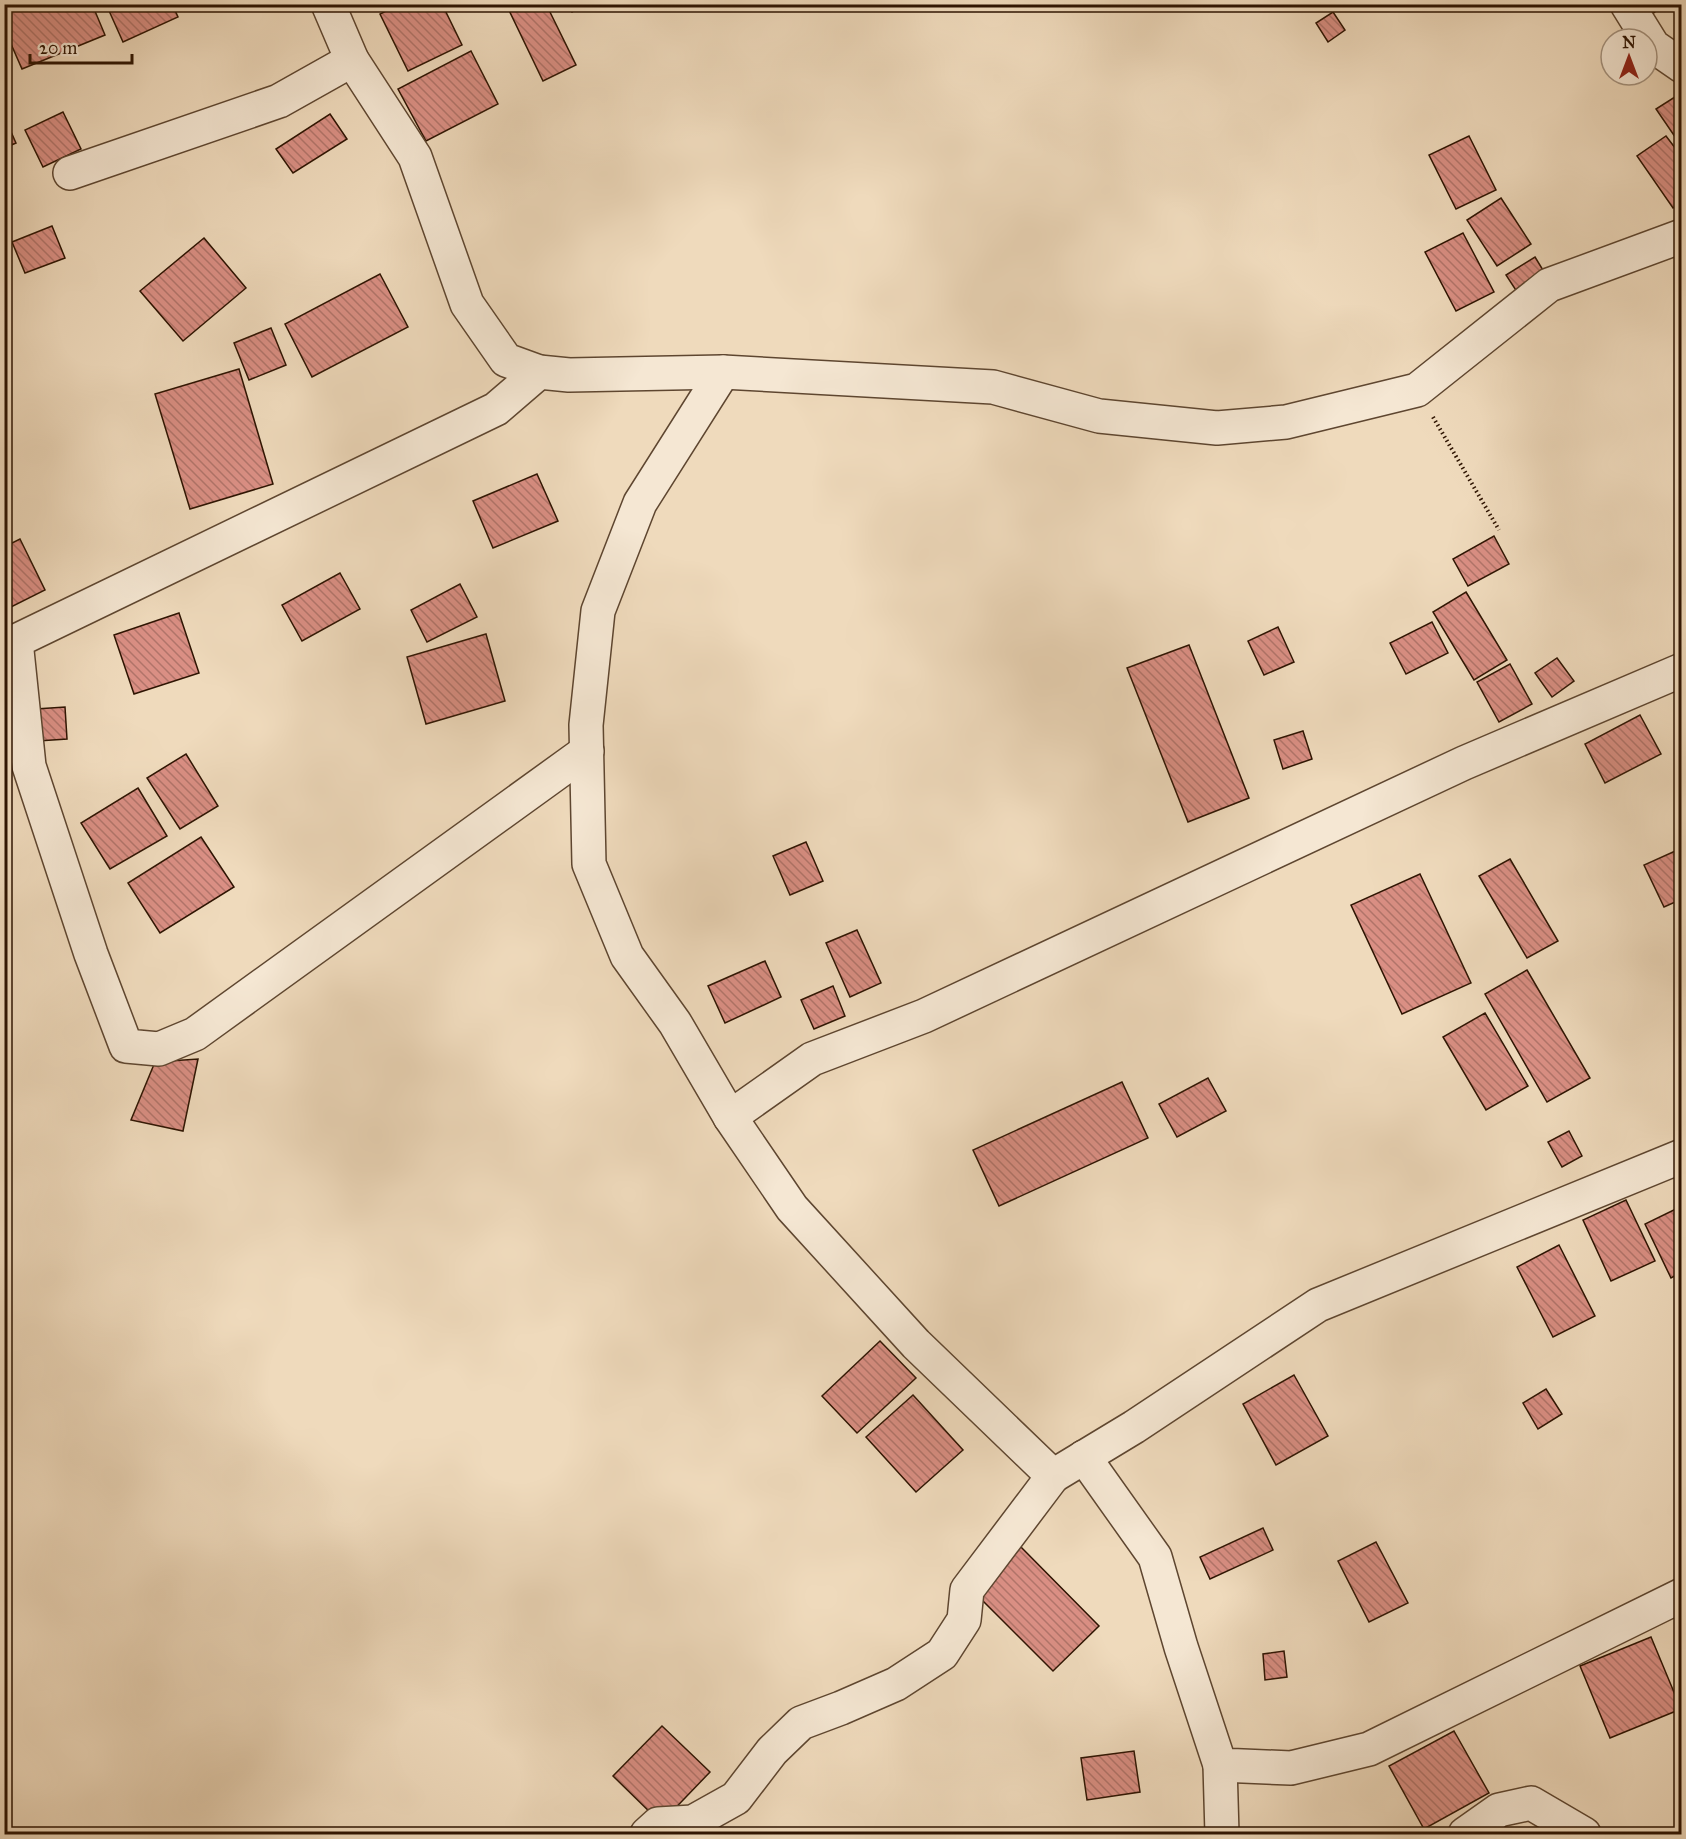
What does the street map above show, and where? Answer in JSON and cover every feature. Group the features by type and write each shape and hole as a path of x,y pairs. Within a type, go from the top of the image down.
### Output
{"street":[{"path":"328,4 352,60 415,157 467,304 506,360 539,372 569,375 723,372 993,387 1099,416 1217,428 1286,422 1417,390 1549,285 1682,236"},
{"path":"1627,4 1653,46 1682,66"},
{"path":"70,173 279,101 352,60"},
{"path":"539,372 496,409 16,641 29,766 91,954 126,1046 159,1049 195,1034 587,751"},
{"path":"723,372 640,503 598,611 586,725 589,864 627,956 675,1023 730,1117 792,1208 916,1344 1053,1476"},
{"path":"730,1117 812,1059 924,1016 1464,764 1681,672"},
{"path":"647,1834 658,1824 693,1822 736,1798 772,1751 801,1723 896,1684 942,1654 964,1620 966,1590 1053,1476 1134,1427 1318,1305 1682,1156"},
{"path":"1083,1457 1155,1557 1181,1647 1220,1765 1222,1834"},
{"path":"1220,1765 1291,1768 1369,1749 1682,1595"},
{"path":"1464,1834 1499,1810 1531,1803 1584,1834"}],"path":[{"path":"1417,390 1499,530"}],"building":[{"path":"4,4 92,4 105,35 22,69 4,28"},
{"path":"106,4 172,4 178,17 123,42"},
{"path":"400,4 442,4 462,45 408,71 380,14"},
{"path":"506,4 546,4 576,65 543,81"},
{"path":"567,4 585,4 572,12"},
{"path":"1636,4 1665,4 1646,19"},
{"path":"1333,12 1345,30 1328,42 1316,23"},
{"path":"471,51 498,104 426,141 398,89"},
{"path":"1678,95 1682,100 1682,147 1656,109"},
{"path":"63,112 81,149 43,167 25,130"},
{"path":"330,114 347,139 293,173 276,149"},
{"path":"4,116 16,143 4,148"},
{"path":"1469,136 1496,190 1456,209 1429,155"},
{"path":"1666,136 1682,157 1682,202 1673,208 1637,156"},
{"path":"1501,198 1531,244 1497,266 1467,220"},
{"path":"52,226 65,258 25,273 12,242"},
{"path":"1463,233 1494,292 1456,311 1425,252"},
{"path":"204,238 246,288 183,341 140,291"},
{"path":"1535,257 1549,280 1521,298 1506,275"},
{"path":"380,274 408,327 312,377 285,324"},
{"path":"271,328 286,365 249,380 234,343"},
{"path":"239,369 273,484 190,509 155,394"},
{"path":"537,474 558,521 493,548 473,501"},
{"path":"1494,536 1509,564 1468,586 1453,559"},
{"path":"20,539 45,590 7,609 4,603 4,547"},
{"path":"340,573 360,609 302,641 282,605"},
{"path":"460,584 477,617 427,642 411,610"},
{"path":"1466,592 1507,660 1474,680 1433,612"},
{"path":"179,613 199,673 134,694 114,635"},
{"path":"1432,622 1448,653 1406,674 1390,643"},
{"path":"1278,627 1294,662 1264,675 1248,641"},
{"path":"486,634 505,701 426,724 407,657"},
{"path":"1189,645 1249,798 1188,822 1127,668"},
{"path":"1557,658 1574,681 1552,697 1535,673"},
{"path":"1510,664 1532,704 1499,722 1477,682"},
{"path":"4,696 10,696 9,737 4,737"},
{"path":"65,707 67,739 38,741 36,709"},
{"path":"1640,715 1661,754 1605,783 1585,744"},
{"path":"1303,731 1312,759 1283,769 1274,740"},
{"path":"186,754 218,806 180,829 147,778"},
{"path":"138,788 167,836 110,869 81,823"},
{"path":"201,837 234,887 160,933 128,883"},
{"path":"806,842 823,881 790,895 773,856"},
{"path":"1682,848 1682,899 1664,907 1644,865"},
{"path":"1510,859 1558,941 1527,958 1479,876"},
{"path":"1420,874 1471,983 1402,1014 1351,905"},
{"path":"857,930 881,983 850,997 826,943"},
{"path":"765,961 781,997 725,1023 708,986"},
{"path":"1527,970 1590,1078 1547,1102 1485,994"},
{"path":"833,986 845,1016 814,1029 801,1000"},
{"path":"1485,1013 1528,1086 1486,1110 1443,1037"},
{"path":"198,1059 183,1131 131,1120 155,1062"},
{"path":"1208,1078 1226,1111 1177,1137 1159,1104"},
{"path":"1122,1082 1148,1138 999,1206 973,1150"},
{"path":"1569,1131 1582,1156 1562,1167 1548,1142"},
{"path":"1626,1200 1655,1261 1611,1281 1583,1220"},
{"path":"1682,1206 1682,1272 1671,1278 1645,1224"},
{"path":"1559,1245 1595,1316 1553,1337 1517,1267"},
{"path":"880,1341 916,1378 857,1433 822,1396"},
{"path":"1294,1375 1328,1436 1276,1465 1243,1404"},
{"path":"1546,1389 1562,1414 1538,1429 1523,1403"},
{"path":"913,1395 963,1450 916,1492 866,1437"},
{"path":"1263,1528 1273,1550 1210,1579 1200,1557"},
{"path":"1376,1542 1408,1603 1369,1622 1338,1561"},
{"path":"1018,1544 1099,1626 1053,1671 972,1590"},
{"path":"1651,1637 1681,1709 1610,1738 1580,1666"},
{"path":"1284,1651 1287,1677 1265,1680 1263,1654"},
{"path":"662,1726 710,1772 661,1823 613,1776"},
{"path":"1454,1731 1489,1793 1424,1829 1389,1766"},
{"path":"1134,1751 1140,1792 1087,1800 1081,1758"}]}
